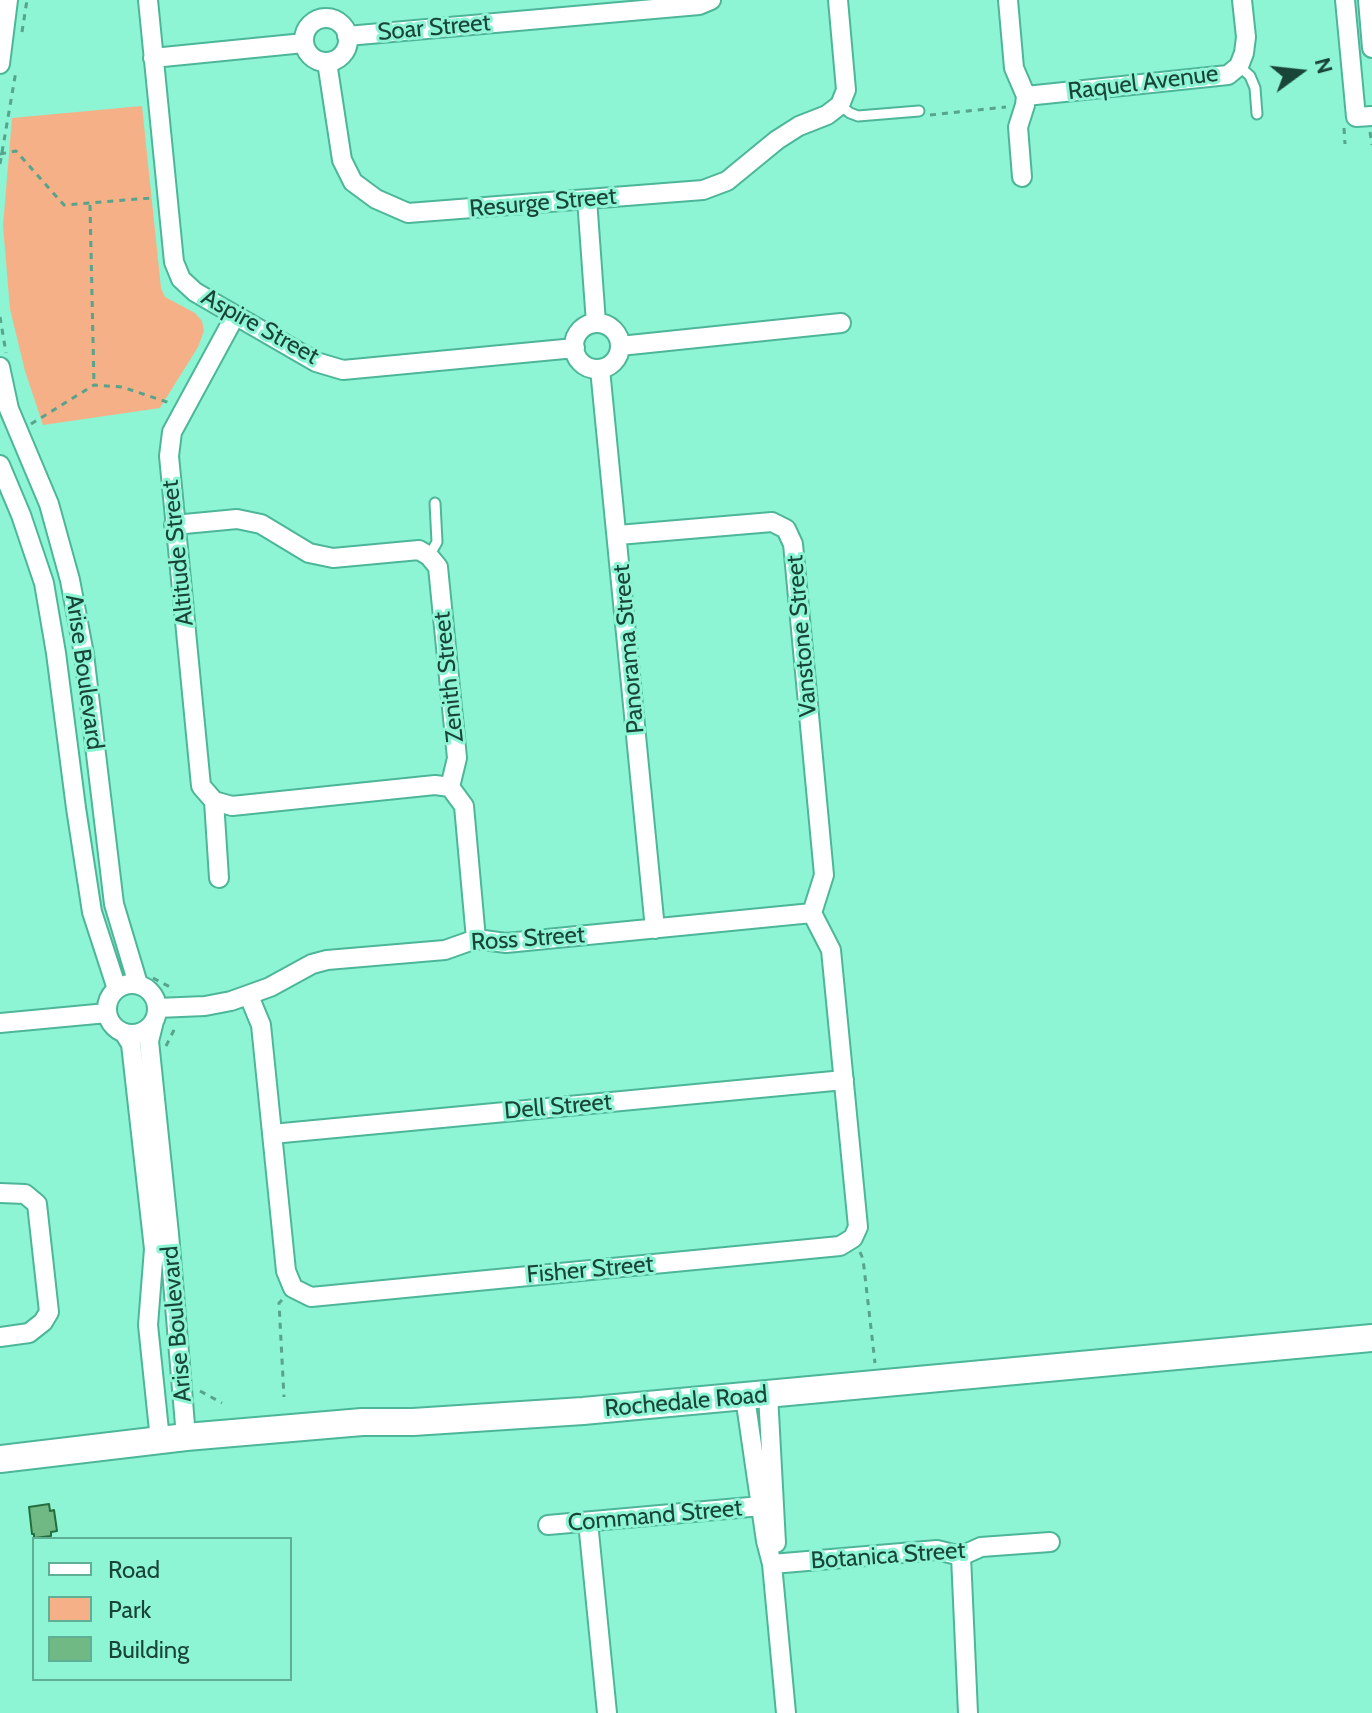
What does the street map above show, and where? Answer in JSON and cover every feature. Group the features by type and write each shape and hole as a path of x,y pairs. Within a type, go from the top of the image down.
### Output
{"main road":[{"name":"Rochedale Road","path":"0,1459 186,1437 362,1422 413,1422 583,1411 1372,1338"}],"street":[{"path":"8,0 9,63"},
{"name":"Aspire Street","path":"148,0 174,262 181,279 195,292 316,362 343,370 575,348"},
{"name":"Soar Street","path":"347,36 699,5 711,0"},
{"path":"838,0 846,90 840,105"},
{"path":"1008,0 1014,68 1026,100 1018,127 1022,177"},
{"name":"Raquel Avenue","path":"1026,100 1228,75 1239,66 1244,53 1246,37 1242,0"},
{"path":"1345,0 1356,117 1372,116"},
{"path":"1368,0 1372,48"},
{"path":"322,9 344,28 347,36 345,51 327,62 312,57 304,43 308,27 322,9"},
{"path":"153,58 304,43"},
{"name":"Resurge Street","path":"327,62 342,160 353,182 376,199 408,213 703,190 735,176 777,140 799,126 827,115 840,105"},
{"path":"587,199 596,323"},
{"name":"Altitude Street","path":"219,878 214,801 201,786 169,456 172,432 235,316"},
{"path":"596,323 613,330 620,346 615,361 600,369 586,366 576,355 575,348 580,331 596,323"},
{"path":"620,346 841,323"},
{"name":"Arise Boulevard","path":"0,367 9,409 49,504 70,580 84,654 114,904 138,984"},
{"name":"Panorama Street","path":"600,369 655,929"},
{"name":"Arise Boulevard","path":"0,465 44,583 92,912 117,989"},
{"path":"174,525 237,519 261,524 309,553 333,558 419,550 429,556"},
{"name":"Vanstone Street","path":"618,535 772,522 786,529 793,544 824,875 812,913"},
{"name":"Zenith Street","path":"429,556 438,567 457,758 450,787"},
{"path":"214,801 232,806 435,785 450,787 464,806 476,939"},
{"path":"812,913 831,950 858,1227 853,1238"},
{"name":"Ross Street","path":"156,1014 249,996 312,964 327,960 445,950 476,939 506,943 812,913"},
{"path":"138,984 151,993 156,1014 149,1028 124,1033 113,1026 107,1013 108,1000 117,989 138,984"},
{"path":"249,996 261,1025 286,1271 293,1288"},
{"path":"0,1023 107,1013"},
{"name":"Arise Boulevard","path":"156,1014 149,1041 186,1437"},
{"name":"Arise Boulevard","path":"124,1033 131,1044 154,1249 148,1325 160,1440"},
{"name":"Dell Street","path":"272,1134 844,1080"},
{"path":"0,1193 25,1194 37,1204 49,1312 43,1322 29,1333 0,1337"},
{"name":"Fisher Street","path":"293,1288 311,1297 840,1246 853,1238"},
{"path":"756,1396 761,1506 772,1564 786,1713"},
{"path":"756,1396 777,1538 772,1564"},
{"name":"Command Street","path":"548,1525 761,1506"},
{"path":"588,1522 607,1713"},
{"name":"Botanica Street","path":"772,1564 937,1550 961,1556 981,1547 1050,1542"},
{"path":"961,1556 968,1713"}],"lane":[{"path":"1239,66 1250,76 1255,88 1257,114"},
{"path":"840,105 858,116 919,111"},
{"name":"Zenith Street","path":"429,556 437,542 435,503"}],"path":[{"path":"22,35 27,0"},
{"path":"0,164 9,63"},
{"path":"919,111 932,115 1026,100"},
{"path":"1,154 16,151 64,205 168,196"},
{"path":"90,204 94,385"},
{"path":"19,434 94,385 122,387 166,401 183,410"},
{"path":"853,1238 863,1259 877,1383"},
{"path":"284,1397 279,1303 293,1288"}],"green space":[{"path":"142,106 161,288 165,297 195,313 202,321 204,331 198,347 160,408 43,425 25,371 10,309 3,226 12,118"}],"building":[{"path":"49,1504 50,1511 54,1510 57,1531 51,1532 51,1536 34,1537 29,1507"}]}
